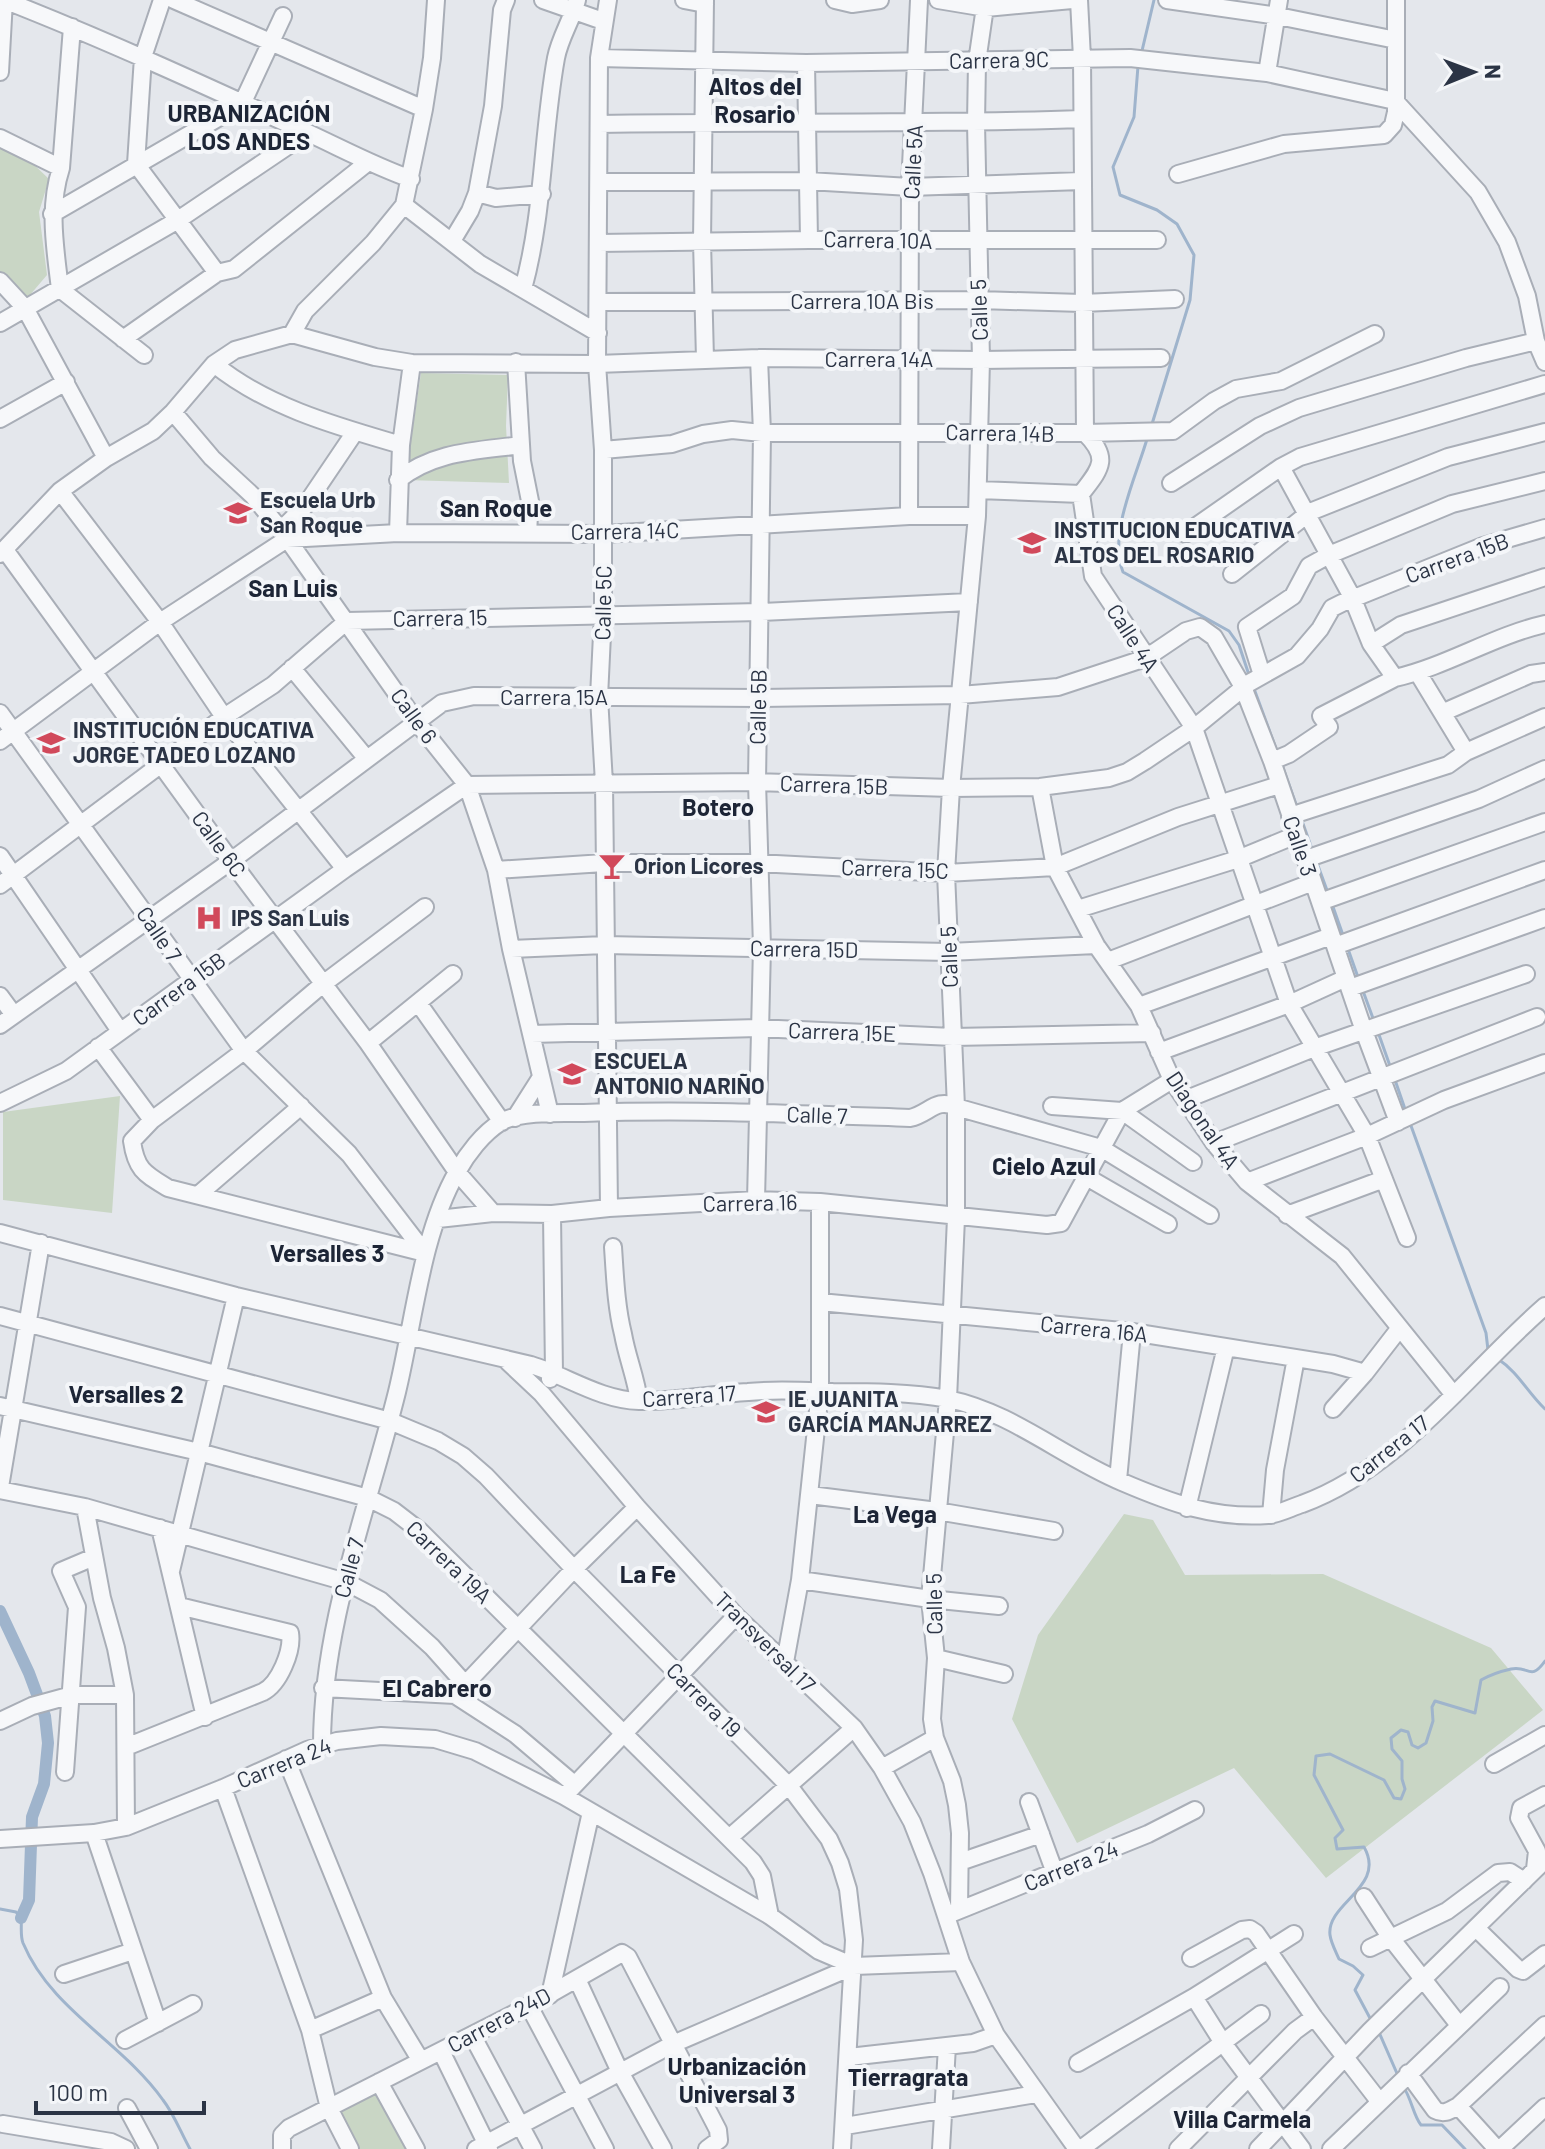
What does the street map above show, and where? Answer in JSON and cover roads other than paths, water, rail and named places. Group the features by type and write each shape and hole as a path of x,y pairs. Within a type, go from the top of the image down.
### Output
{"street":[{"path":"0,72 4,0 143,57 367,163 411,179"},
{"path":"162,0 143,57 136,164 217,273"},
{"path":"174,0 424,109"},
{"path":"2,552 60,491 106,458 153,431 214,364 235,350 292,334 305,311 373,243 404,205 432,58 436,0"},
{"path":"452,241 477,193 493,106 506,0"},
{"path":"543,0 576,5 603,21"},
{"name":"Calle 5C","path":"608,0 599,58 597,364 603,450 603,614 599,697 604,783 609,1208"},
{"path":"684,0 705,2 702,241 705,359"},
{"path":"846,1 880,0"},
{"name":"Calle 5A","path":"909,516 910,187 919,0"},
{"path":"938,0 986,4 1072,0"},
{"path":"978,490 1081,494 1099,471 1101,458 1098,447 1085,433 1079,0"},
{"path":"1167,0 1278,8 1396,40"},
{"path":"1178,174 1284,144 1384,135 1393,125 1396,112 1396,0"},
{"name":"Calle 5","path":"952,1913 960,1862 957,1805 952,1781 935,1738 931,1703 936,1658 930,1599 948,1399 956,1218 956,1107 946,873 977,516 981,360 976,184 977,62 986,4"},
{"path":"523,289 532,257 542,194 556,56 576,5"},
{"path":"1267,73 1278,8"},
{"path":"52,214 242,104 283,16"},
{"path":"72,27 61,168 55,186 52,214 60,289 144,355"},
{"name":"Carrera 9C","path":"599,58 806,63 1138,59 1267,73 1395,101"},
{"path":"806,63 809,240"},
{"path":"1395,101 1478,192 1507,242 1527,296 1536,341 1545,362"},
{"path":"599,124 806,121 915,124 1082,119"},
{"path":"0,323 178,220 307,133"},
{"path":"1,139 61,168"},
{"path":"123,339 217,273 234,269 367,163"},
{"path":"600,182 808,181 910,187 1082,181"},
{"path":"477,193 496,198 542,194"},
{"path":"404,205 480,264 598,333"},
{"name":"Carrera 10A","path":"598,243 1157,240"},
{"path":"0,281 25,308 106,458"},
{"name":"Carrera 10A Bis","path":"598,302 979,300 1082,303 1175,299"},
{"name":"Carrera 14A","path":"292,334 375,357 412,363 597,364 759,358 1161,358"},
{"name":"Carrera 14B","path":"603,450 672,444 703,434 732,430 762,433 1173,431 1236,389 1281,381 1375,334"},
{"path":"1171,483 1260,426 1299,408 1466,358 1536,341"},
{"name":"Calle 5B","path":"756,1200 762,947 757,782 762,433 759,358"},
{"path":"516,362 521,445 530,501 528,532"},
{"path":"398,533 398,480 412,363"},
{"path":"214,364 246,388 327,423 401,445"},
{"path":"0,419 66,382"},
{"path":"1185,534 1300,457 1545,384"},
{"name":"Calle 6","path":"173,412 212,458 253,496 284,534 416,721 467,785 496,870 511,949 550,1114"},
{"path":"7,736 92,671 284,534 355,432"},
{"path":"1232,574 1308,514 1448,457 1545,432"},
{"path":"398,480 415,466 434,458 521,445"},
{"path":"1281,467 1352,597 1371,644 1395,678"},
{"path":"1253,681 1247,627 1293,596 1309,566 1452,504 1545,481"},
{"path":"60,491 160,622 224,717 345,869"},
{"name":"Calle 4A","path":"1081,494 1093,576 1194,728 1289,1004 1367,1136 1407,1238"},
{"name":"Carrera 14C","path":"284,534 604,534 909,516 977,516"},
{"name":"Carrera 15B","path":"0,1103 66,1071 345,869 467,785 757,782 951,788 1040,787 1109,778 1127,772 1194,728 1253,681 1297,656 1320,629 1332,608 1352,597 1483,546 1545,528"},
{"name":"Calle 6C","path":"2,552 368,1043 457,1172 493,1213"},
{"path":"1371,644 1401,625 1498,590 1545,577"},
{"name":"Carrera 15","path":"347,621 760,612 969,602"},
{"path":"0,885 224,717 273,685 347,621"},
{"path":"1279,758 1329,727 1321,716 1395,678 1418,673 1515,631 1545,624"},
{"name":"Carrera 15A","path":"7,1020 231,861 442,703 474,696 759,698 960,695 1058,687 1146,658 1186,631 1200,627"},
{"name":"Calle 3","path":"1200,627 1214,637 1253,681 1279,758 1279,785 1298,813 1296,835 1314,857 1313,882 1328,899 1355,983 1364,1031 1382,1076 1406,1119"},
{"path":"292,668 367,759"},
{"path":"1444,712 1531,674 1545,672"},
{"path":"1418,673 1466,752"},
{"name":"Calle 7","path":"0,713 7,736 81,825 244,1051 349,1154 425,1253"},
{"path":"1298,813 1439,768 1466,752 1545,717"},
{"path":"1314,857 1479,799 1545,769"},
{"name":"Carrera 15C","path":"496,870 604,863 758,863 946,873 1055,867 1178,817 1279,785"},
{"name":"Diagonal 4A","path":"1040,787 1055,867 1096,945 1139,1006 1172,1080 1214,1143 1247,1182 1342,1256 1454,1395"},
{"path":"1328,899 1545,822"},
{"path":"1078,909 1238,859 1296,835"},
{"path":"0,856 120,1031"},
{"path":"1139,1006 1272,958 1341,941 1496,890 1545,870"},
{"path":"1108,961 1313,882"},
{"path":"425,907 152,1120 132,1141 134,1155 143,1174 168,1188 425,1253"},
{"path":"1159,1052 1289,1004 1545,918"},
{"name":"Carrera 15D","path":"511,949 605,945 949,952 1096,945"},
{"path":"368,1043 453,974"},
{"path":"1187,1099 1314,1048 1526,974"},
{"path":"0,996 7,1020"},
{"path":"419,1004 508,1120 541,1077"},
{"path":"1214,1143 1537,1017"},
{"name":"Carrera 15E","path":"531,1034 758,1028 953,1037 1152,1033"},
{"path":"98,1047 152,1120"},
{"path":"1247,1182 1367,1136 1444,1100 1545,1063"},
{"path":"1168,1224 1085,1176 1122,1111 1172,1080"},
{"name":"Calle 7","path":"322,1745 323,1688 332,1630 390,1421 410,1337 425,1253 457,1172 478,1143 508,1120 550,1114 608,1112 757,1112 910,1118 920,1116 938,1102 947,1103 1101,1148 1210,1215"},
{"path":"198,1195 301,1106"},
{"path":"1052,1106 1122,1111 1193,1162"},
{"name":"Carrera 16","path":"438,1219 493,1213 552,1214 756,1200 820,1202 1047,1225 1061,1223 1085,1176"},
{"path":"1287,1215 1384,1179"},
{"path":"785,1662 800,1580 820,1391 820,1202"},
{"path":"542,1394 554,1373 552,1214"},
{"name":"Carrera 17","path":"5,1234 236,1296 480,1352 554,1373 611,1397 639,1401 753,1391 820,1391 948,1399 993,1412 1118,1480 1187,1508 1224,1514 1271,1515 1317,1498 1357,1477 1394,1449 1454,1395 1506,1340 1545,1306"},
{"path":"41,1243 27,1322 6,1407 0,1489 180,1532 346,1582 380,1600 432,1647 460,1689 546,1762 591,1812 770,1916 819,1951 854,1966"},
{"path":"613,1247 619,1315 639,1401"},
{"path":"171,1571 236,1296"},
{"name":"Carrera 16A","path":"820,1302 1132,1332 1333,1364 1365,1373"},
{"name":"Carrera 19","path":"0,1316 390,1421 414,1429 463,1456 789,1786 820,1826 840,1863 852,1915 854,1966"},
{"path":"1333,1409 1399,1329"},
{"path":"1118,1480 1132,1332"},
{"path":"1187,1508 1226,1347"},
{"path":"1271,1515 1275,1470 1296,1358"},
{"name":"Transversal 17","path":"507,1361 542,1394 637,1507 736,1616 854,1728 882,1768 912,1822 952,1913 961,1962 996,2035 1079,2149"},
{"name":"Carrera 19A","path":"6,1407 199,1452 368,1498 394,1511 420,1531 729,1838 762,1876 770,1916"},
{"path":"810,1495 937,1511 1054,1531"},
{"path":"85,1507 125,1695 126,1827"},
{"path":"323,1688 460,1689 637,1507"},
{"path":"160,1528 205,1717"},
{"path":"65,1772 77,1607 61,1571 94,1557"},
{"path":"800,1580 999,1606"},
{"path":"77,1607 102,1598"},
{"path":"126,1747 272,1688 291,1641 290,1633 179,1606"},
{"path":"569,1790 736,1616"},
{"path":"936,1658 1004,1674"},
{"path":"0,1721 72,1695 125,1695"},
{"path":"729,1838 854,1728"},
{"path":"1494,1764 1545,1735"},
{"name":"Carrera 24","path":"8,1837 94,1833 126,1827 322,1745 355,1738 435,1739 475,1751 535,1780 569,1790"},
{"path":"882,1768 935,1738"},
{"path":"286,1759 383,1998 421,2061"},
{"path":"535,1780 546,1762"},
{"path":"223,1788 310,2030 329,2108 350,2149"},
{"path":"1258,2149 1370,2031 1535,1870 1537,1851 1519,1818 1521,1808 1545,1795"},
{"path":"1029,1802 1055,1873"},
{"name":"Carrera 24","path":"952,1913 1148,1834 1195,1810"},
{"path":"550,1995 591,1812"},
{"path":"94,1833 158,2023"},
{"path":"960,1862 1041,1834"},
{"path":"1370,1948 1447,1911 1498,1873 1535,1870"},
{"path":"1364,1897 1390,1937 1459,2025"},
{"path":"1191,1958 1242,1930 1250,1929 1256,1933 1314,2017 1379,2101"},
{"path":"1477,1929 1523,1971 1545,1954"},
{"path":"1078,2063 1194,1997 1294,1934"},
{"path":"64,1974 133,1951"},
{"name":"Carrera 24D","path":"282,2142 289,2128 550,1995 622,1953 628,1957 673,2044"},
{"path":"441,2051 483,2147 673,2044 854,1966 961,1962"},
{"path":"842,2149 854,1966"},
{"path":"577,1979 620,2072 663,2149"},
{"path":"1331,2149 1500,1987"},
{"path":"1194,1997 1223,2043 1302,2149"},
{"path":"310,2030 383,1998"},
{"path":"125,2040 193,2004"},
{"path":"529,2006 605,2149"},
{"path":"1079,2149 1261,2014"},
{"path":"1178,2149 1314,2017"},
{"path":"1404,2077 1441,2113 1458,2106 1545,2025"},
{"path":"472,2035 533,2149"},
{"path":"849,2057 973,2043 996,2035"},
{"path":"673,2044 718,2130 719,2140 707,2149"},
{"path":"941,2149 947,2046"},
{"path":"379,2082 416,2149"},
{"path":"845,2126 1036,2094"},
{"path":"1458,2106 1498,2149 1545,2107"},
{"path":"127,2108 149,2149"},
{"path":"3,2124 111,2142 126,2149"}],"waterway":[{"path":"1141,55 1154,0"},
{"path":"1138,66 1134,117 1113,167 1120,195 1157,210 1177,224 1194,255 1190,300 1152,424"},
{"path":"1147,439 1121,523 1119,557 1123,572 1229,631 1239,645 1249,675"},
{"path":"1253,686 1278,754"},
{"path":"1282,765 1297,807"},
{"path":"1301,818 1313,852"},
{"path":"1317,863 1328,893"},
{"path":"1332,904 1344,938"},
{"path":"1348,949 1359,980"},
{"path":"1363,991 1374,1021"},
{"path":"1378,1032 1390,1066"},
{"path":"1394,1077 1406,1112"},
{"path":"1410,1123 1486,1333 1488,1350"},
{"path":"1498,1359 1545,1409"},
{"path":"0,1611 45,1716 48,1743 44,1784 32,1817 29,1900 21,1918"},
{"path":"1371,2020 1355,1990 1363,1975 1339,1959 1330,1935 1337,1913 1368,1873 1369,1861 1364,1847 1337,1849 1335,1838 1343,1830 1314,1775 1316,1756 1330,1754 1384,1780 1394,1798 1401,1799 1405,1789 1402,1761 1392,1749 1391,1738 1401,1730 1408,1732 1412,1745 1418,1748 1426,1743 1435,1701 1475,1713 1481,1680 1517,1668 1536,1671 1545,1661"},
{"path":"0,1909 16,1912 21,1918 22,1940 35,1967 69,2007 146,2079 167,2105 190,2149"},
{"path":"1378,2030 1399,2078"},
{"path":"1404,2088 1421,2125 1442,2125 1465,2149"}],"place":[{"name":"Escuela Urb San Roque","path":"238,513"},
{"name":"INSTITUCION EDUCATIVA ALTOS DEL ROSARIO","path":"1032,543"},
{"name":"INSTITUCIÓN EDUCATIVA JORGE TADEO LOZANO","path":"51,743"},
{"name":"Orion Licores","path":"612,866"},
{"name":"IPS San Luis","path":"209,918"},
{"name":"ESCUELA ANTONIO NARIÑO","path":"572,1074"},
{"name":"IE JUANITA GARCÍA MANJARREZ","path":"766,1412"}],"district":[{"name":"Altos del Rosario","path":"755,101"},
{"name":"URBANIZACIÓN LOS ANDES","path":"249,128"},
{"name":"San Roque","path":"496,509"},
{"name":"San Luis","path":"293,589"},
{"name":"Botero","path":"718,808"},
{"name":"Cielo Azul","path":"1044,1167"},
{"name":"Versalles 3","path":"327,1254"},
{"name":"Versalles 2","path":"126,1395"},
{"name":"La Vega","path":"895,1515"},
{"name":"La Fe","path":"648,1575"},
{"name":"El Cabrero","path":"437,1689"},
{"name":"Tierragrata","path":"908,2078"},
{"name":"Urbanización Universal 3","path":"737,2081"},
{"name":"Villa Carmela","path":"1242,2120"}]}
